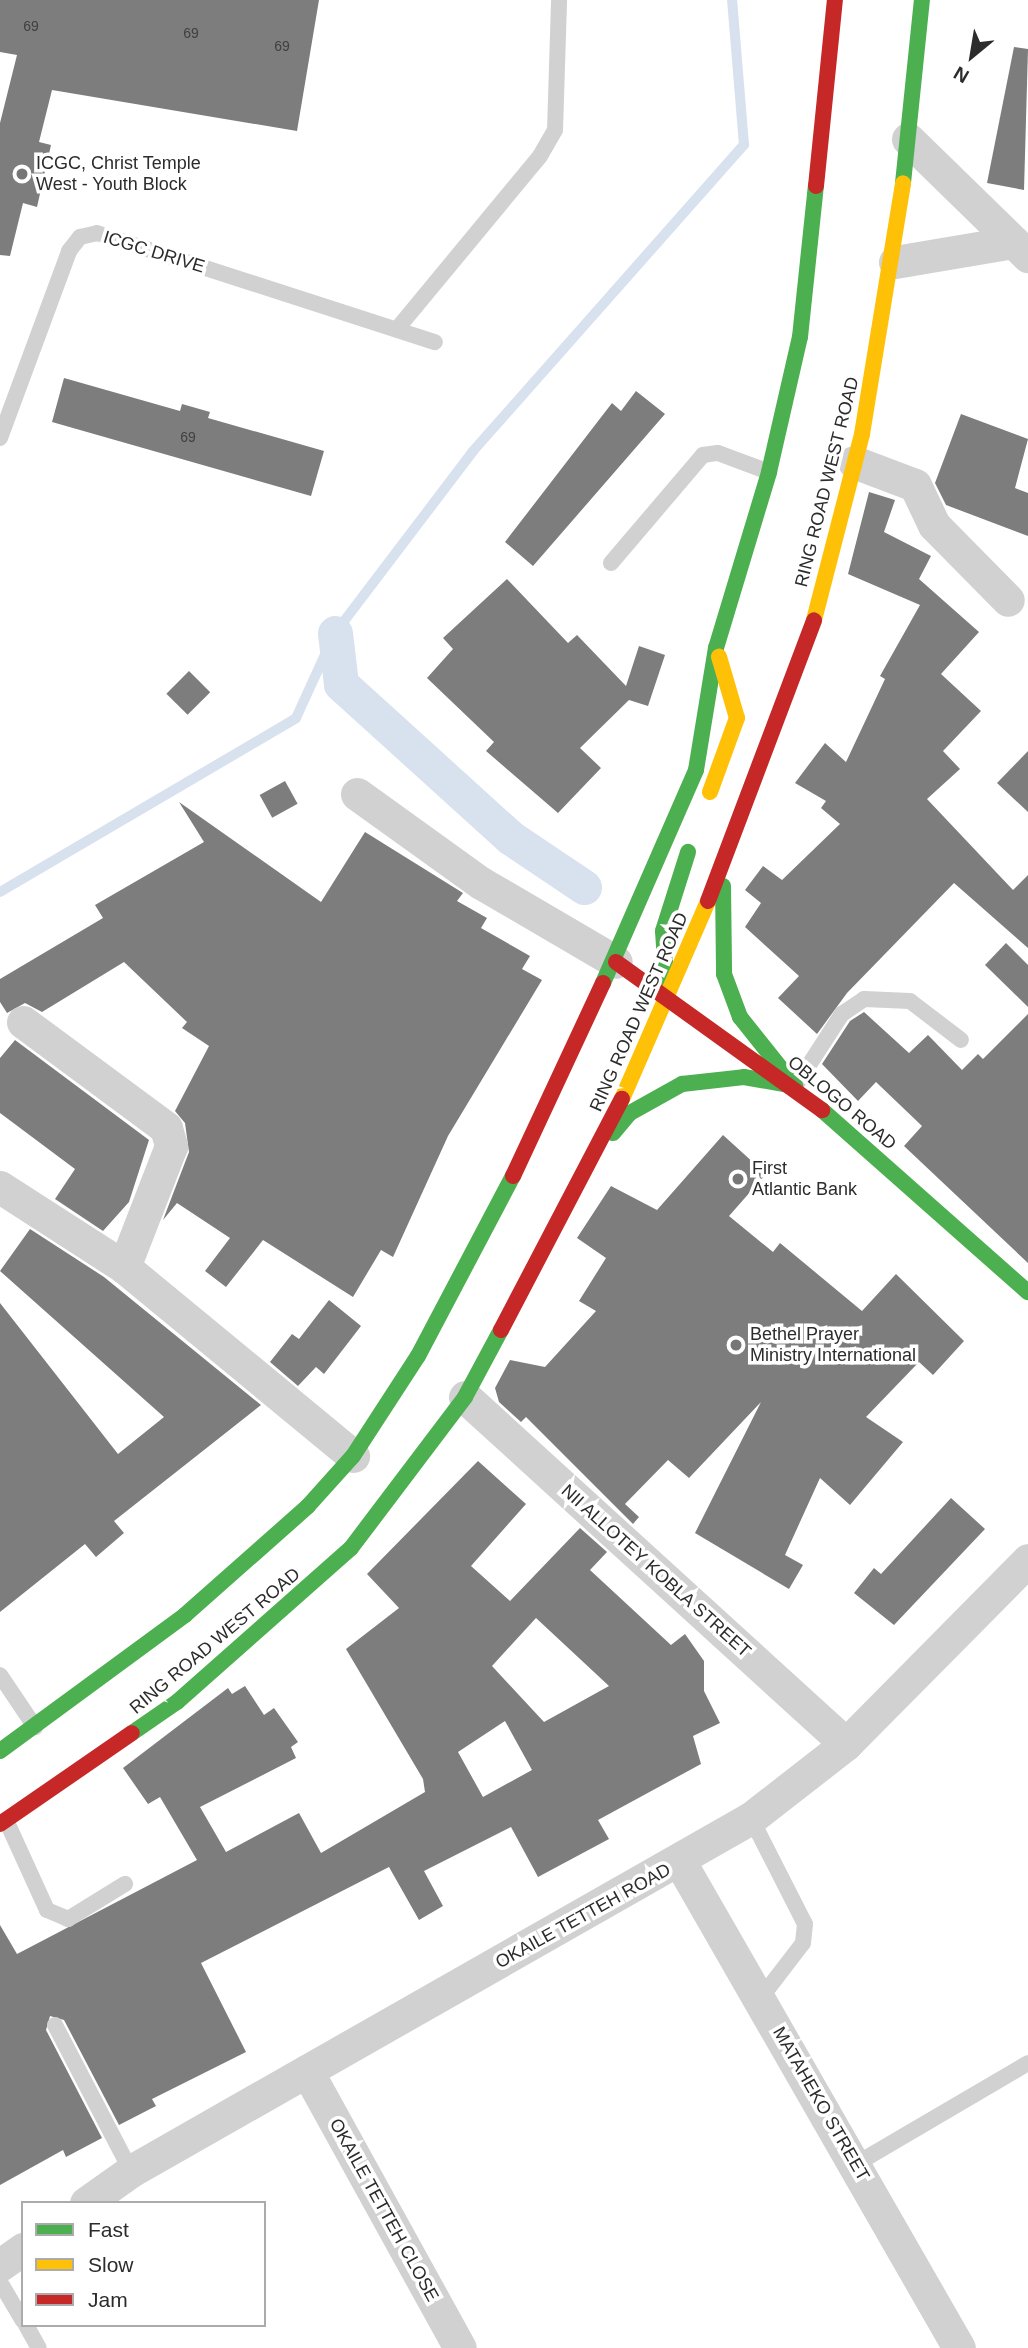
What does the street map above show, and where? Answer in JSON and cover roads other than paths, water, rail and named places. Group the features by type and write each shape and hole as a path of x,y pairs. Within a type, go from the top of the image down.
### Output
{"main road":[{"path":"0,1751 240,1569 353,1456 418,1356 483,1235 616,962 696,770 716,648 769,472 800,337 835,0"},
{"name":"RING ROAD WEST ROAD","path":"3,1822 167,1710 276,1620 351,1548 466,1397 601,1148 725,863 805,654 854,462 895,262 922,0"},
{"path":"705,806 737,718 716,648"},
{"path":"668,996 663,931 696,831"},
{"path":"725,863 724,974 740,1017 795,1086"},
{"name":"OBLOGO ROAD","path":"616,962 795,1086 1028,1292"},
{"path":"601,1148 630,1113 682,1084 744,1077 795,1086"}],"street":[{"path":"908,139 1020,249"},
{"path":"895,262 1020,249"},
{"path":"854,462 915,485 934,525 1008,600"},
{"path":"357,794 481,883 616,962"},
{"path":"23,1022 166,1128 171,1146 124,1267"},
{"path":"0,1187 124,1267 353,1456"},
{"name":"NII ALLOTEY KOBLA STREET","path":"466,1397 846,1744"},
{"name":"OKAILE TETTEH ROAD","path":"89,2201 131,2171 680,1862 751,1818 846,1744 1028,1560"},
{"name":"MATAHEKO STREET","path":"680,1862 856,2164 959,2348"},
{"name":"OKAILE TETTEH CLOSE","path":"307,2071 460,2348"},
{"path":"0,2265 21,2250"}],"lane":[{"path":"397,330 540,156 555,130 559,0"},
{"name":"ICGC DRIVE","path":"0,438 69,251 80,237 97,233 435,342"},
{"path":"611,563 703,455 718,453 769,472"},
{"path":"795,1086 842,1014 864,999 910,1001 961,1040"},
{"path":"0,1675 35,1727"},
{"path":"751,1818 805,1924 803,1943 760,1999"},
{"path":"3,1822 47,1910 68,1919 125,1884"},
{"path":"55,2025 131,2171"},
{"path":"856,2164 1028,2063"},
{"path":"0,2282 21,2317"},
{"path":"27,2327 39,2348"}],"waterway":[{"path":"0,892 296,718 335,633 473,451 744,145 732,0"},
{"path":"335,633 341,684 511,838 584,887"}],"place":[{"name":"ICGC, Christ Temple West - Youth Block","path":"22,174"},
{"name":"First Atlantic Bank","path":"738,1179"},
{"name":"Bethel Prayer Ministry International","path":"736,1345"}]}
